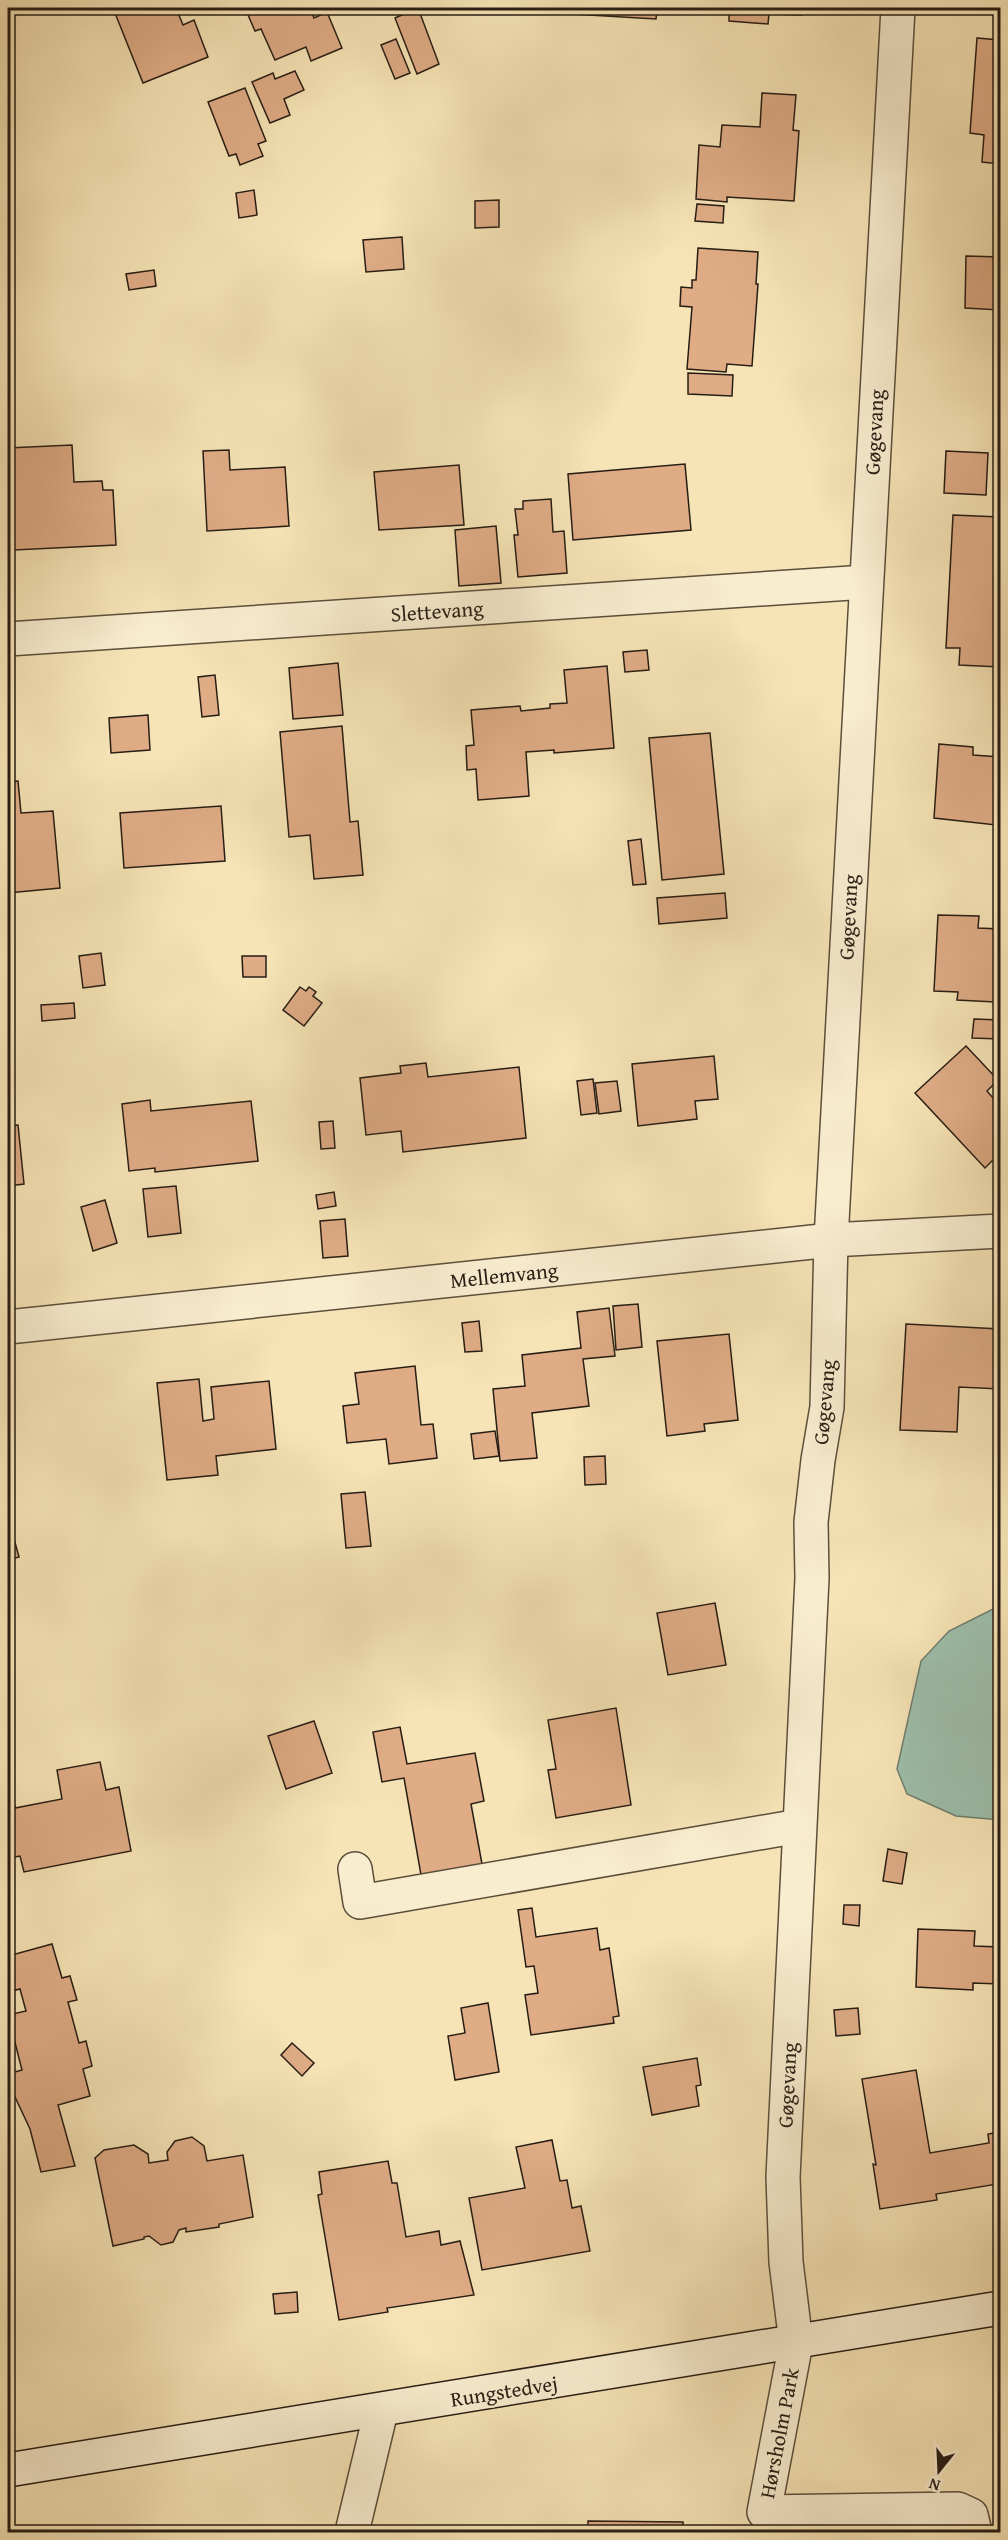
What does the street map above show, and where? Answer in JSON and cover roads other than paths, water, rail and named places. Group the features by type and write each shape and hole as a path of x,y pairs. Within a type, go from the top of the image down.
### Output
{"street":[{"name":"Gøgevang","path":"796,2343 786,2262 783,2177 812,1578 811,1522 827,1407 831,1240 898,8"},
{"name":"Slettevang","path":"8,639 866,582"},
{"name":"Mellemvang","path":"8,1327 831,1240 1000,1231"},
{"path":"355,1869 360,1902 799,1826"},
{"name":"Rungstedvej","path":"8,2470 381,2411 1000,2308"},
{"name":"Hørsholm Park","path":"796,2343 764,2512 958,2509 971,2515 975,2532"},
{"path":"352,2532 381,2411"}]}
